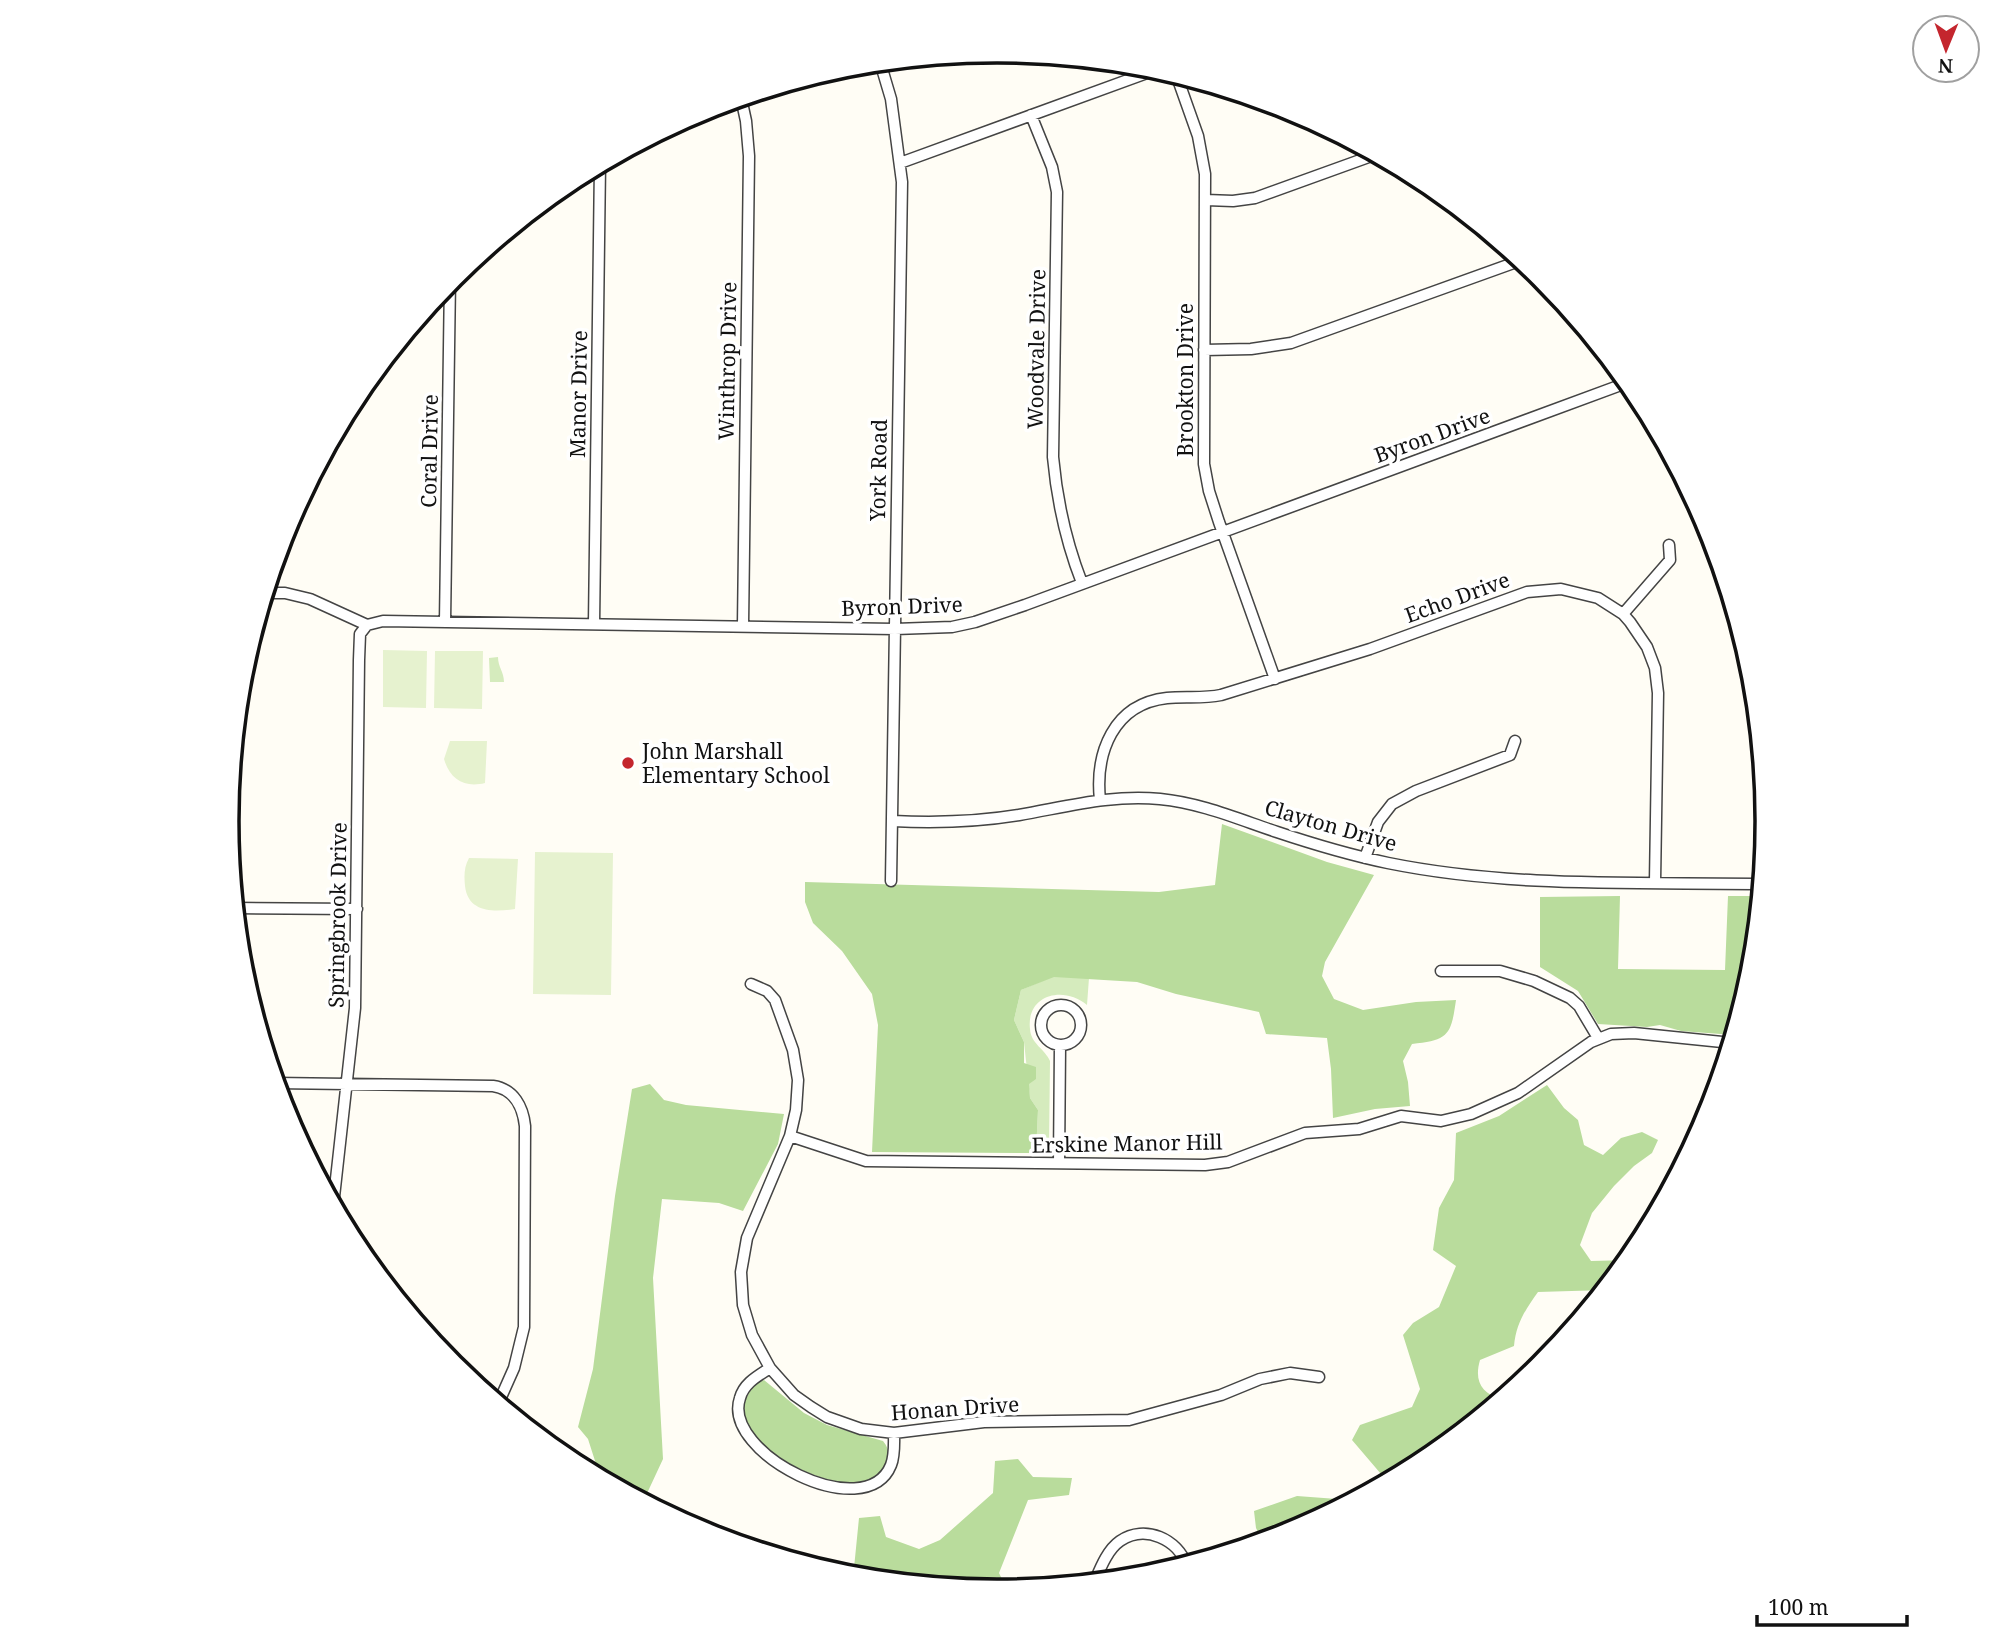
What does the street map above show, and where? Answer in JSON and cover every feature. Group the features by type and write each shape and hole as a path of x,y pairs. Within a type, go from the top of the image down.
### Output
{"street":[{"name":"York Road","path":"883,72 891,99 902,182 891,881"},
{"path":"900,163 1137,77"},
{"name":"Brookton Drive","path":"1180,86 1198,136 1205,174 1204,464 1222,533 1275,679"},
{"name":"Winthrop Drive","path":"743,107 749,156 743,626"},
{"name":"Woodvale Drive","path":"1031,116 1052,167 1057,192 1054,457 1056,487 1068,545 1082,583"},
{"path":"1206,200 1233,201 1255,198 1366,159"},
{"name":"Manor Drive","path":"594,624 600,176"},
{"path":"1204,349 1251,349 1291,343 1512,264"},
{"name":"Coral Drive","path":"445,622 450,297"},
{"name":"Byron Drive","path":"367,625 383,621 895,629 952,627 975,622 1222,533 1618,386"},
{"path":"1623,614 1670,560 1669,545"},
{"name":"Echo Drive","path":"1100,800 1099,769 1104,746 1116,727 1131,713 1153,701 1164,698 1207,698 1399,639 1527,592 1546,589 1572,590 1598,598 1623,614 1647,647 1657,680 1655,882"},
{"path":"275,593 310,599 367,625"},
{"name":"Springbrook Drive","path":"336,1191 355,1008 359,660 360,634 367,625"},
{"path":"1365,858 1378,822 1392,804 1510,755 1515,741"},
{"name":"Clayton Drive","path":"893,821 974,821 1100,800 1160,799 1203,806 1365,858 1423,869 1509,879 1753,884"},
{"path":"244,908 357,909"},
{"path":"1441,971 1492,970 1534,981 1570,998 1579,1006 1598,1038"},
{"name":"Honan Drive","path":"751,984 767,991 775,1000 796,1059 798,1080 796,1110 790,1136 750,1228 742,1265 743,1305 752,1335 770,1368 794,1395 827,1417 861,1429 894,1433 984,1422 1129,1420 1221,1395 1260,1379 1290,1373 1319,1377"},
{"name":"Erskine Manor Hill","path":"790,1136 866,1161 1205,1165 1228,1163 1305,1133 1359,1129 1401,1116 1441,1121 1457,1118 1518,1093 1598,1038 1611,1034 1723,1042"},
{"path":"1059,1163 1060,1046"},
{"path":"286,1083 493,1086 501,1087 516,1100 524,1115 525,1126 524,1327 514,1368 502,1396"},
{"path":"770,1368 746,1386 740,1397 739,1416 743,1427 759,1447 782,1466 835,1487 865,1488 874,1484 891,1467 894,1433"},
{"path":"1098,1574 1118,1542 1136,1535 1165,1538 1183,1556"}],"green space":[{"path":"383,650 427,651 426,708 383,707"},
{"path":"435,651 483,651 482,709 434,708"},
{"path":"498,657 504,682 490,682 489,658"},
{"path":"450,741 487,741 485,783 465,783 454,777 444,759"},
{"path":"1222,824 1327,862 1374,875 1325,962 1322,976 1334,999 1363,1010 1416,1002 1456,1000 1450,1028 1446,1034 1441,1038 1412,1044 1403,1061 1410,1106 1375,1109 1333,1118 1327,1038 1266,1034 1259,1012 1176,994 1137,982 1054,977 1021,990 1014,1020 1024,1042 1024,1063 1036,1067 1036,1079 1029,1084 1030,1098 1038,1110 1036,1153 872,1152 878,1025 872,994 842,951 813,923 805,902 805,882 1159,892 1215,885"},
{"path":"535,852 613,853 611,995 533,994"},
{"path":"469,858 518,859 515,909 483,909 471,901 464,879"},
{"path":"1620,896 1618,969 1725,970 1728,896 1752,896 1741,969 1725,1034 1681,1031 1660,1025 1647,1027 1598,1024 1578,991 1540,967 1540,897"},
{"path":"1054,976 1089,978 1087,1005 1077,999 1057,995 1040,1001 1030,1017 1033,1039 1050,1061 1049,1146 1047,1151 1036,1153 1038,1110 1030,1098 1024,1042 1014,1020 1021,990"},
{"path":"650,1084 664,1100 686,1105 784,1114 778,1144 743,1211 719,1203 662,1199 653,1278 663,1459 647,1494 596,1464 588,1439 578,1427 593,1369 632,1089"},
{"path":"1547,1085 1564,1108 1578,1120 1584,1145 1603,1155 1621,1138 1642,1132 1658,1140 1652,1153 1614,1186 1592,1213 1580,1245 1591,1261 1615,1260 1593,1290 1538,1292 1522,1318 1514,1346 1480,1360 1479,1380 1484,1390 1493,1396 1419,1452 1381,1474 1352,1440 1360,1425 1412,1407 1420,1389 1403,1335 1413,1323 1439,1307 1456,1266 1433,1250 1439,1208 1454,1180 1456,1133 1499,1116"},
{"path":"764,1380 804,1413 827,1425 883,1441 889,1456 883,1470 863,1482 840,1482 804,1471 769,1450 747,1422 744,1407 754,1385"},
{"path":"1018,1459 1033,1477 1072,1478 1069,1495 1028,1500 999,1573 1002,1580 898,1574 854,1566 859,1518 880,1516 886,1537 919,1549 940,1540 993,1493 995,1461"},
{"path":"1297,1496 1337,1499 1259,1533 1254,1511"}],"place":[{"name":"John Marshall Elementary School","path":"628,763"}]}
